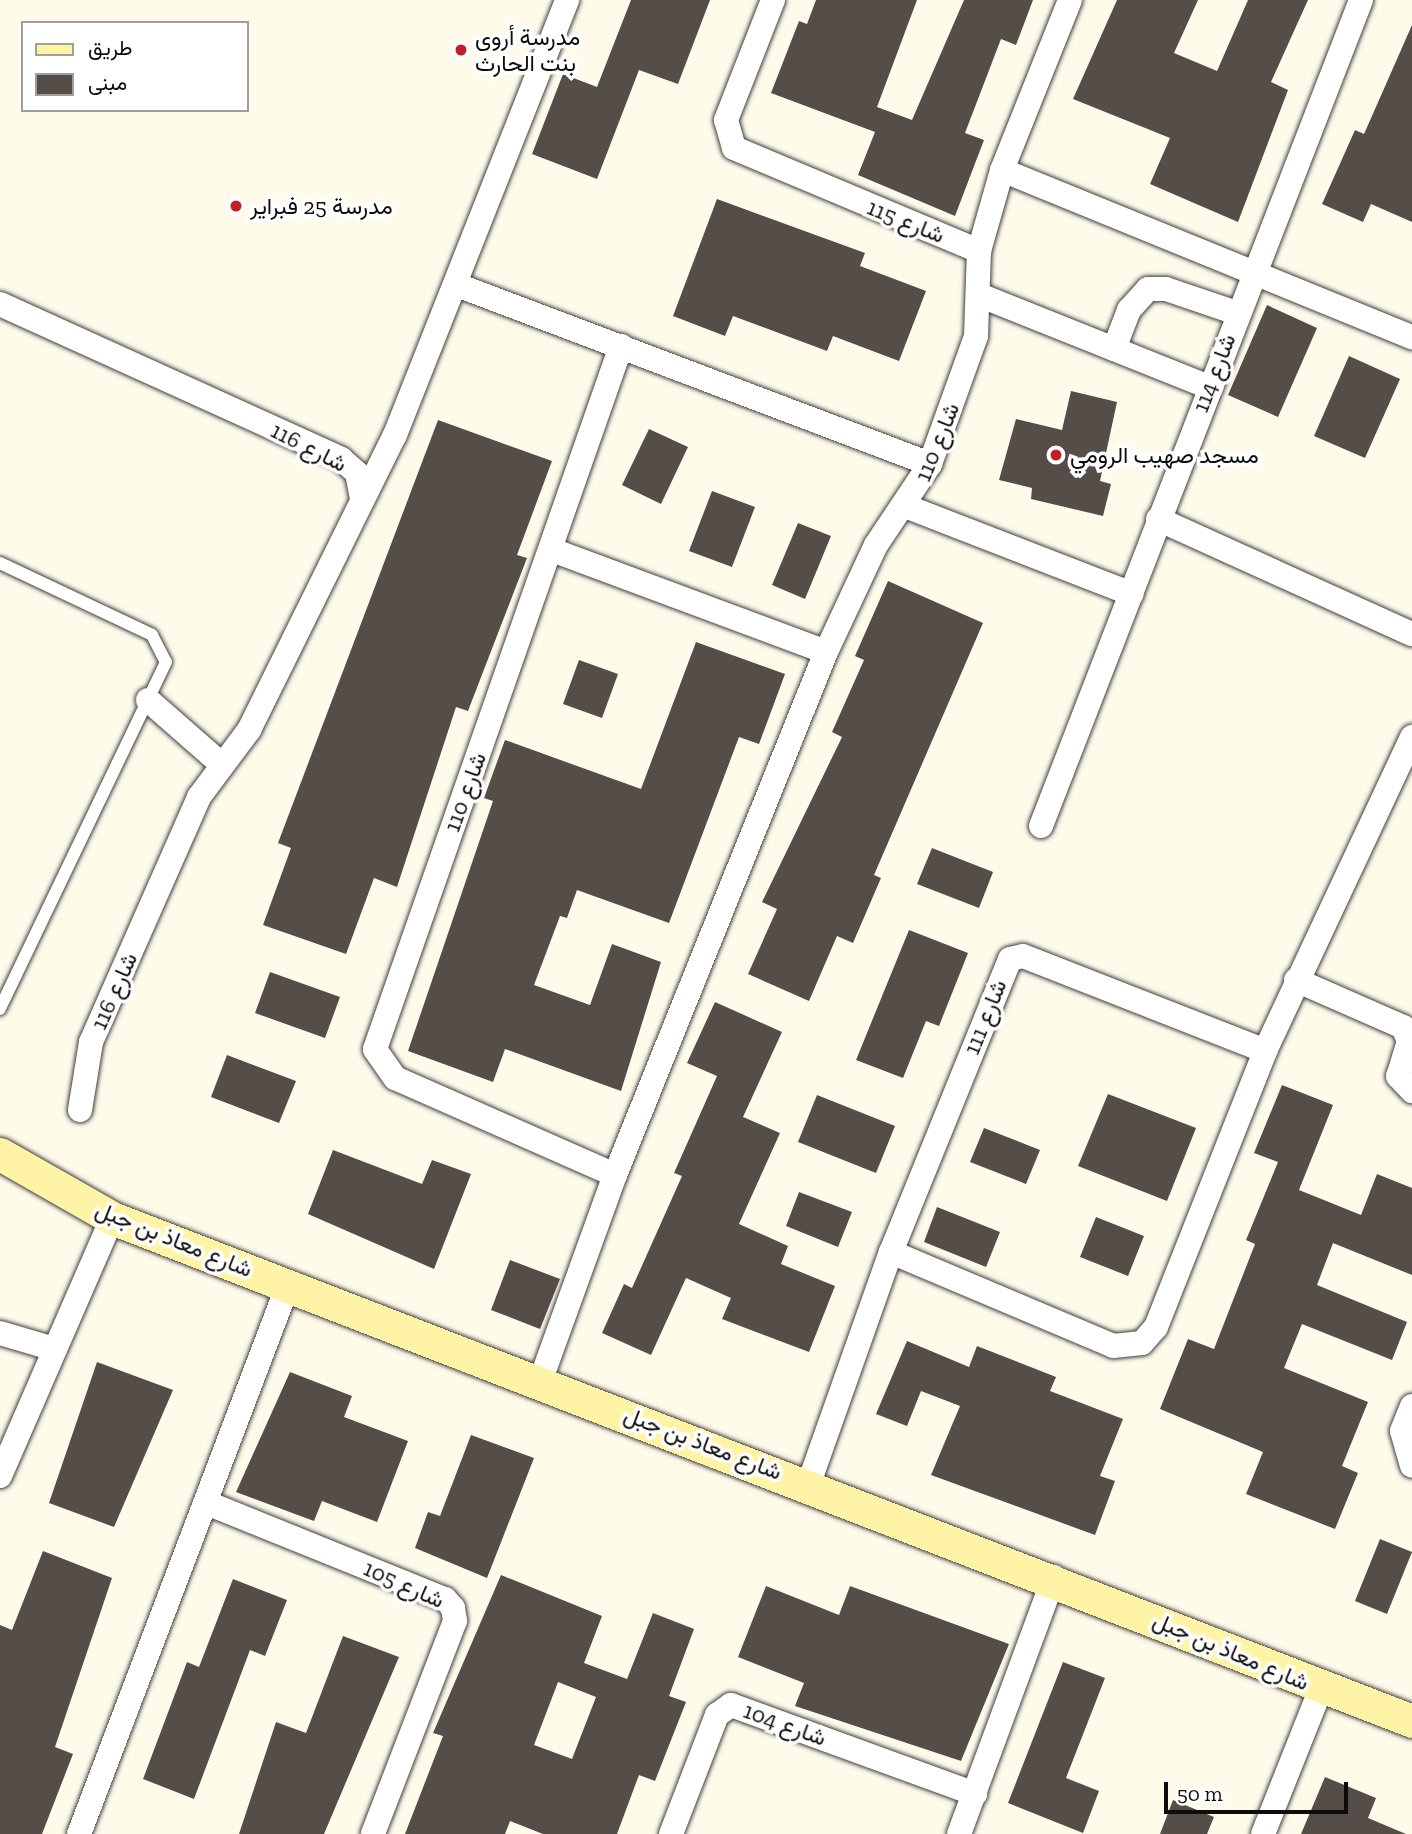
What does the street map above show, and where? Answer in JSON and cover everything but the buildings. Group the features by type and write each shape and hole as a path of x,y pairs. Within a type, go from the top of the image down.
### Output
{"street":[{"path":"362,498 457,285 567,0"},
{"name":"شارع 115","path":"773,0 726,120 734,148 979,251"},
{"path":"979,251 1002,170 1070,0"},
{"name":"شارع 114","path":"1041,826 1132,594 1253,269 1361,0"},
{"path":"1002,170 1253,269 1412,337"},
{"name":"شارع 110","path":"540,1382 615,1175 826,652 876,545 905,506 930,464 971,357 979,295 979,251"},
{"path":"457,285 930,464"},
{"path":"1114,349 1129,310 1148,289 1237,313"},
{"path":"979,295 1209,387"},
{"name":"شارع 116","path":"0,304 341,459 357,473 362,498 249,730 221,764 199,797 91,1042 80,1110"},
{"path":"621,346 552,550 826,652"},
{"path":"905,506 1132,594"},
{"path":"1158,519 1412,634"},
{"name":"شارع 110","path":"552,550 375,1049 395,1078 615,1175"},
{"path":"148,699 221,764"},
{"path":"891,1252 1114,1346 1142,1343 1157,1328 1265,1051 1412,737"},
{"name":"شارع 111","path":"809,1483 891,1252 1014,956 1265,1051"},
{"path":"1296,980 1403,1027 1409,1041 1398,1076 1412,1091"},
{"name":"شارع معاذ بن جبل","path":"0,1154 112,1218 1054,1577 1321,1688 1412,1721"},
{"path":"0,1476 51,1348 112,1218"},
{"path":"79,1834 288,1285"},
{"path":"0,1333 51,1348"},
{"path":"1412,1406 1402,1431 1412,1466"},
{"name":"شارع 105","path":"207,1503 445,1599 453,1608 455,1621 373,1834"},
{"path":"959,1834 1054,1577"},
{"path":"1263,1834 1321,1688"},
{"name":"شارع 104","path":"671,1834 717,1715 731,1705 975,1794"}],"lane":[{"path":"0,563 152,635 166,662 0,1009"}],"place":[{"name":"مدرسة أروى بنت الحارث","path":"461,50"},
{"name":"مدرسة 25 فبراير","path":"236,206"},
{"name":"مسجد صهيب الرومي","path":"1056,455"}]}
